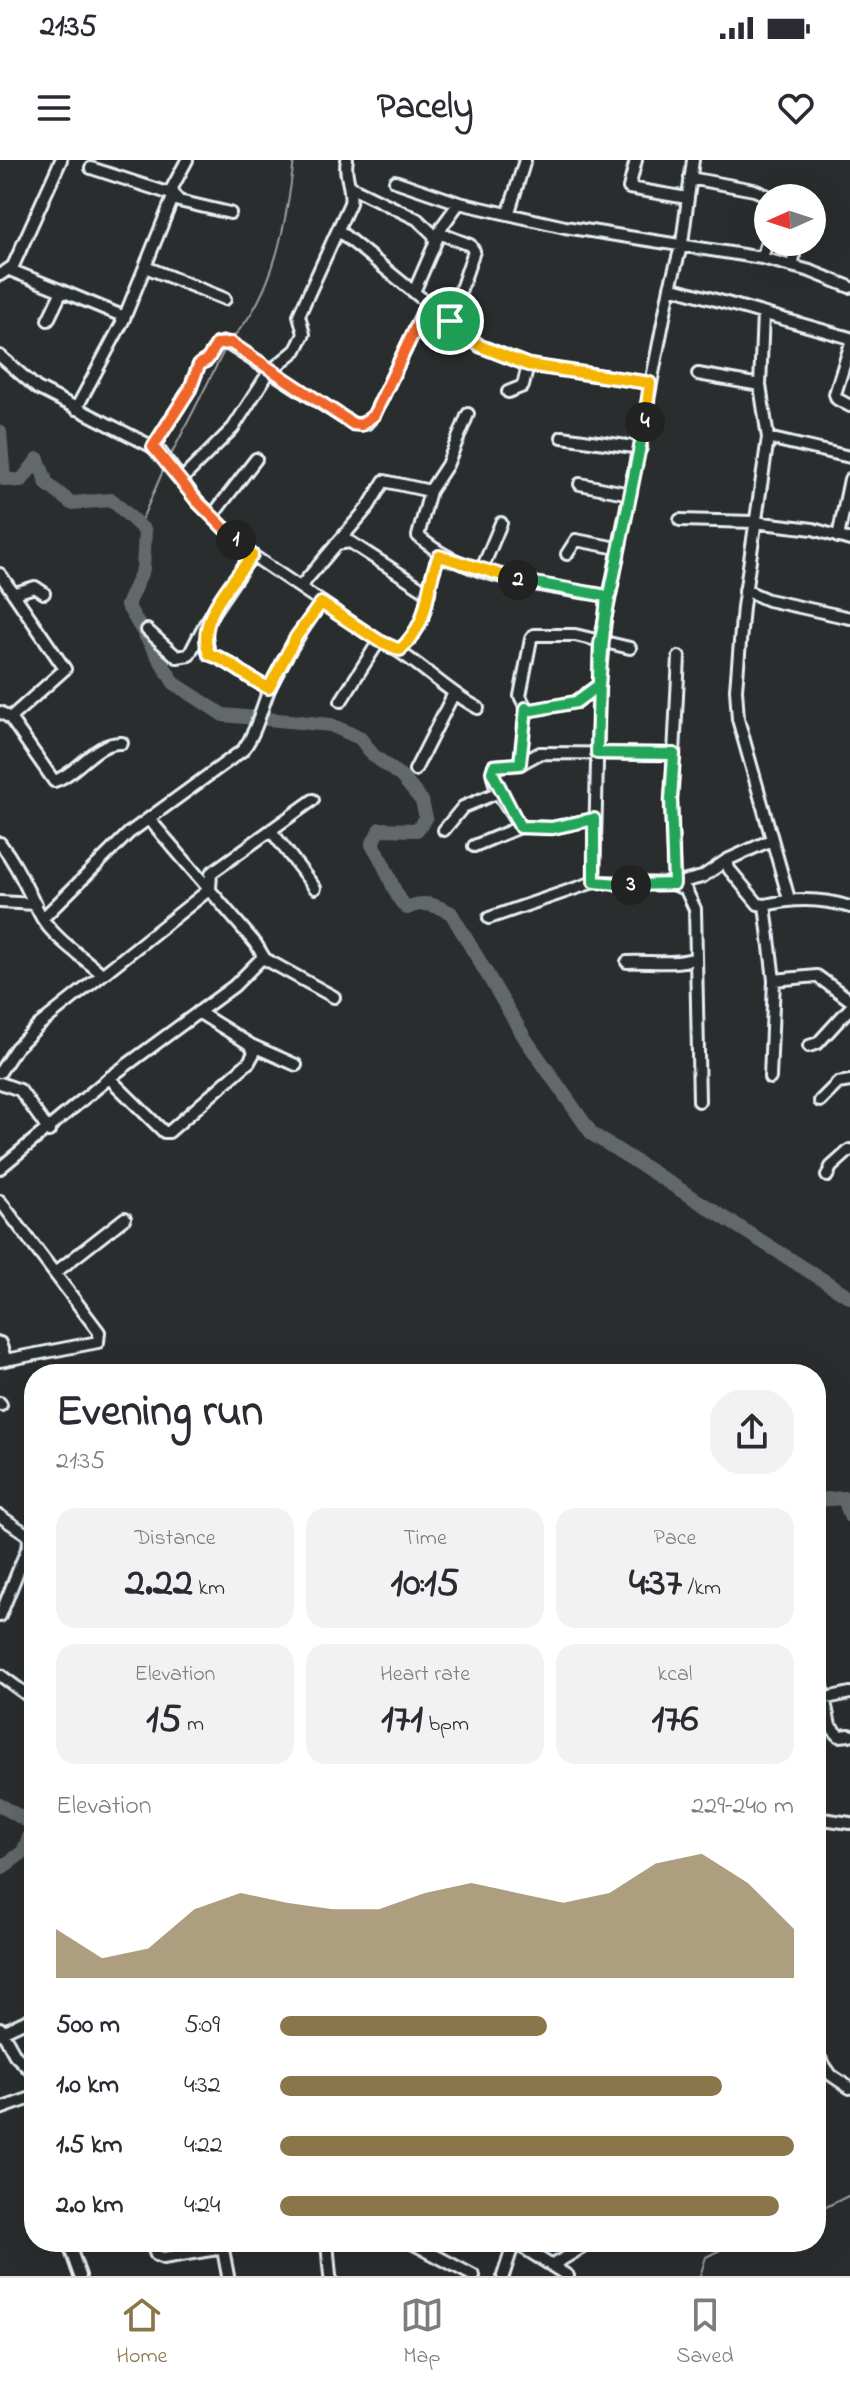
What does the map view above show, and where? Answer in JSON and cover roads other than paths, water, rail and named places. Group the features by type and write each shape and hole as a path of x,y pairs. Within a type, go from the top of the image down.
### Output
{"street":[{"path":"61,160 5,272 120,315 123,321"},
{"path":"187,160 172,188 174,195 179,201 230,213"},
{"path":"347,160 346,173 353,188 417,219 437,237 470,245 474,251 450,321"},
{"path":"509,212 525,160"},
{"path":"636,160 629,188 687,198"},
{"path":"594,882 600,644 617,548 641,448 650,383 682,243 693,160"},
{"path":"91,168 174,195"},
{"path":"690,178 754,190"},
{"path":"395,181 459,203 565,227 682,243 727,255 762,258 849,283"},
{"path":"181,480 233,428 272,369 296,350 304,334 299,315 339,231 353,188"},
{"path":"76,409 148,268 174,195"},
{"path":"414,292 437,237 459,203"},
{"path":"339,231 480,346 528,365 650,383"},
{"path":"793,266 794,256"},
{"path":"148,268 225,299"},
{"path":"670,287 850,338"},
{"path":"48,320 62,291"},
{"path":"153,447 190,389 199,365 208,359 217,344 228,342 353,424 366,424 374,415 427,304"},
{"path":"763,314 760,385 768,438 745,590 736,689 738,719 789,899"},
{"path":"850,346 835,394 837,399 850,406"},
{"path":"0,356 37,388 153,447 212,516 252,555 379,641 400,650 442,681 453,695 478,708"},
{"path":"508,392 523,386 528,365"},
{"path":"698,374 760,385"},
{"path":"468,414 447,465 430,491 418,536 439,556 526,584 607,596"},
{"path":"562,437 641,448"},
{"path":"768,438 850,457"},
{"path":"212,516 256,459"},
{"path":"680,520 754,522 813,529 844,538 850,479"},
{"path":"301,586 369,506 384,481 430,491"},
{"path":"580,484 630,494"},
{"path":"482,569 501,523"},
{"path":"567,554 576,540 617,548"},
{"path":"336,544 350,542 429,593"},
{"path":"147,630 177,657 189,655 205,624 252,555"},
{"path":"400,650 420,625 429,604 430,577 439,556"},
{"path":"0,574 65,669 5,715 54,781 63,778 100,749 122,743"},
{"path":"15,593 35,587 44,593"},
{"path":"745,590 768,600 850,618"},
{"path":"43,918 102,856 243,750 252,737 269,688 296,637 321,603"},
{"path":"205,624 204,642 209,654 224,659 246,678 269,688"},
{"path":"520,764 526,708 520,696 534,635 575,635 600,644 630,648"},
{"path":"341,701 379,641"},
{"path":"674,884 671,800 679,657"},
{"path":"526,708 532,710 576,702 599,685"},
{"path":"415,770 453,695"},
{"path":"520,827 499,792 492,772 494,766 520,764 540,753 674,754"},
{"path":"444,830 463,807 499,792"},
{"path":"0,1072 16,1048 102,974 210,889 211,873 313,800"},
{"path":"149,819 265,959 334,997"},
{"path":"474,846 520,827 552,828 594,819"},
{"path":"272,832 315,888"},
{"path":"489,918 594,882 674,884 702,877 727,860 771,840"},
{"path":"0,843 18,865 23,884 32,890 43,918 102,974"},
{"path":"727,860 729,869 758,904 789,899 849,905"},
{"path":"674,884 691,895 695,909 693,959 699,1101"},
{"path":"0,902 36,904"},
{"path":"765,905 774,980 770,1078"},
{"path":"0,1168 49,1131 109,1078 265,959"},
{"path":"627,962 681,963 693,959"},
{"path":"774,980 817,976 850,1000"},
{"path":"809,1046 818,1043 850,1008"},
{"path":"198,1012 251,1045 296,1065"},
{"path":"109,1078 164,1132 169,1132 249,1062 254,1053 251,1045"},
{"path":"820,1101 838,1083 850,1081"},
{"path":"0,1083 20,1090 49,1131"},
{"path":"827,1176 831,1167 850,1150"},
{"path":"0,1201 99,1332 98,1342 3,1360 0,1343"},
{"path":"56,1272 125,1218"},
{"path":"0,1516 24,1532"},
{"path":"0,1616 24,1560"},
{"path":"0,1675 24,1693"},
{"path":"826,1698 850,1693"},
{"path":"826,1712 830,1726 839,1736 850,1735"},
{"path":"826,1726 830,1726"},
{"path":"826,1819 850,1823"},
{"path":"24,2021 1,2031 24,2064"},
{"path":"826,2068 850,2088"},
{"path":"0,2109 24,2101"},
{"path":"72,2252 80,2276"},
{"path":"155,2252 163,2258 190,2252"},
{"path":"223,2252 228,2276"},
{"path":"328,2252 330,2276"},
{"path":"429,2252 474,2276"},
{"path":"503,2276 511,2252"},
{"path":"531,2252 568,2276"},
{"path":"553,2265 575,2252"}],"waterway":[{"path":"230,340 245,323 268,280 282,232 294,160"},
{"path":"170,457 225,349"},
{"path":"0,432 4,479 21,481 38,459 47,484 71,503 112,500 145,531 143,569 127,605 174,683 223,715 331,725 360,738 373,755 402,777 422,801 426,818 417,830 380,829 372,845 397,895 407,908 429,904 451,913 526,1040 592,1134 850,1297"},
{"path":"136,523 143,517 165,466"},
{"path":"826,1499 844,1498 850,1516"},
{"path":"0,1805 24,1819"},
{"path":"0,1869 24,1850"},
{"path":"826,2207 850,2195"},
{"path":"700,2276 706,2257 716,2252"}]}
